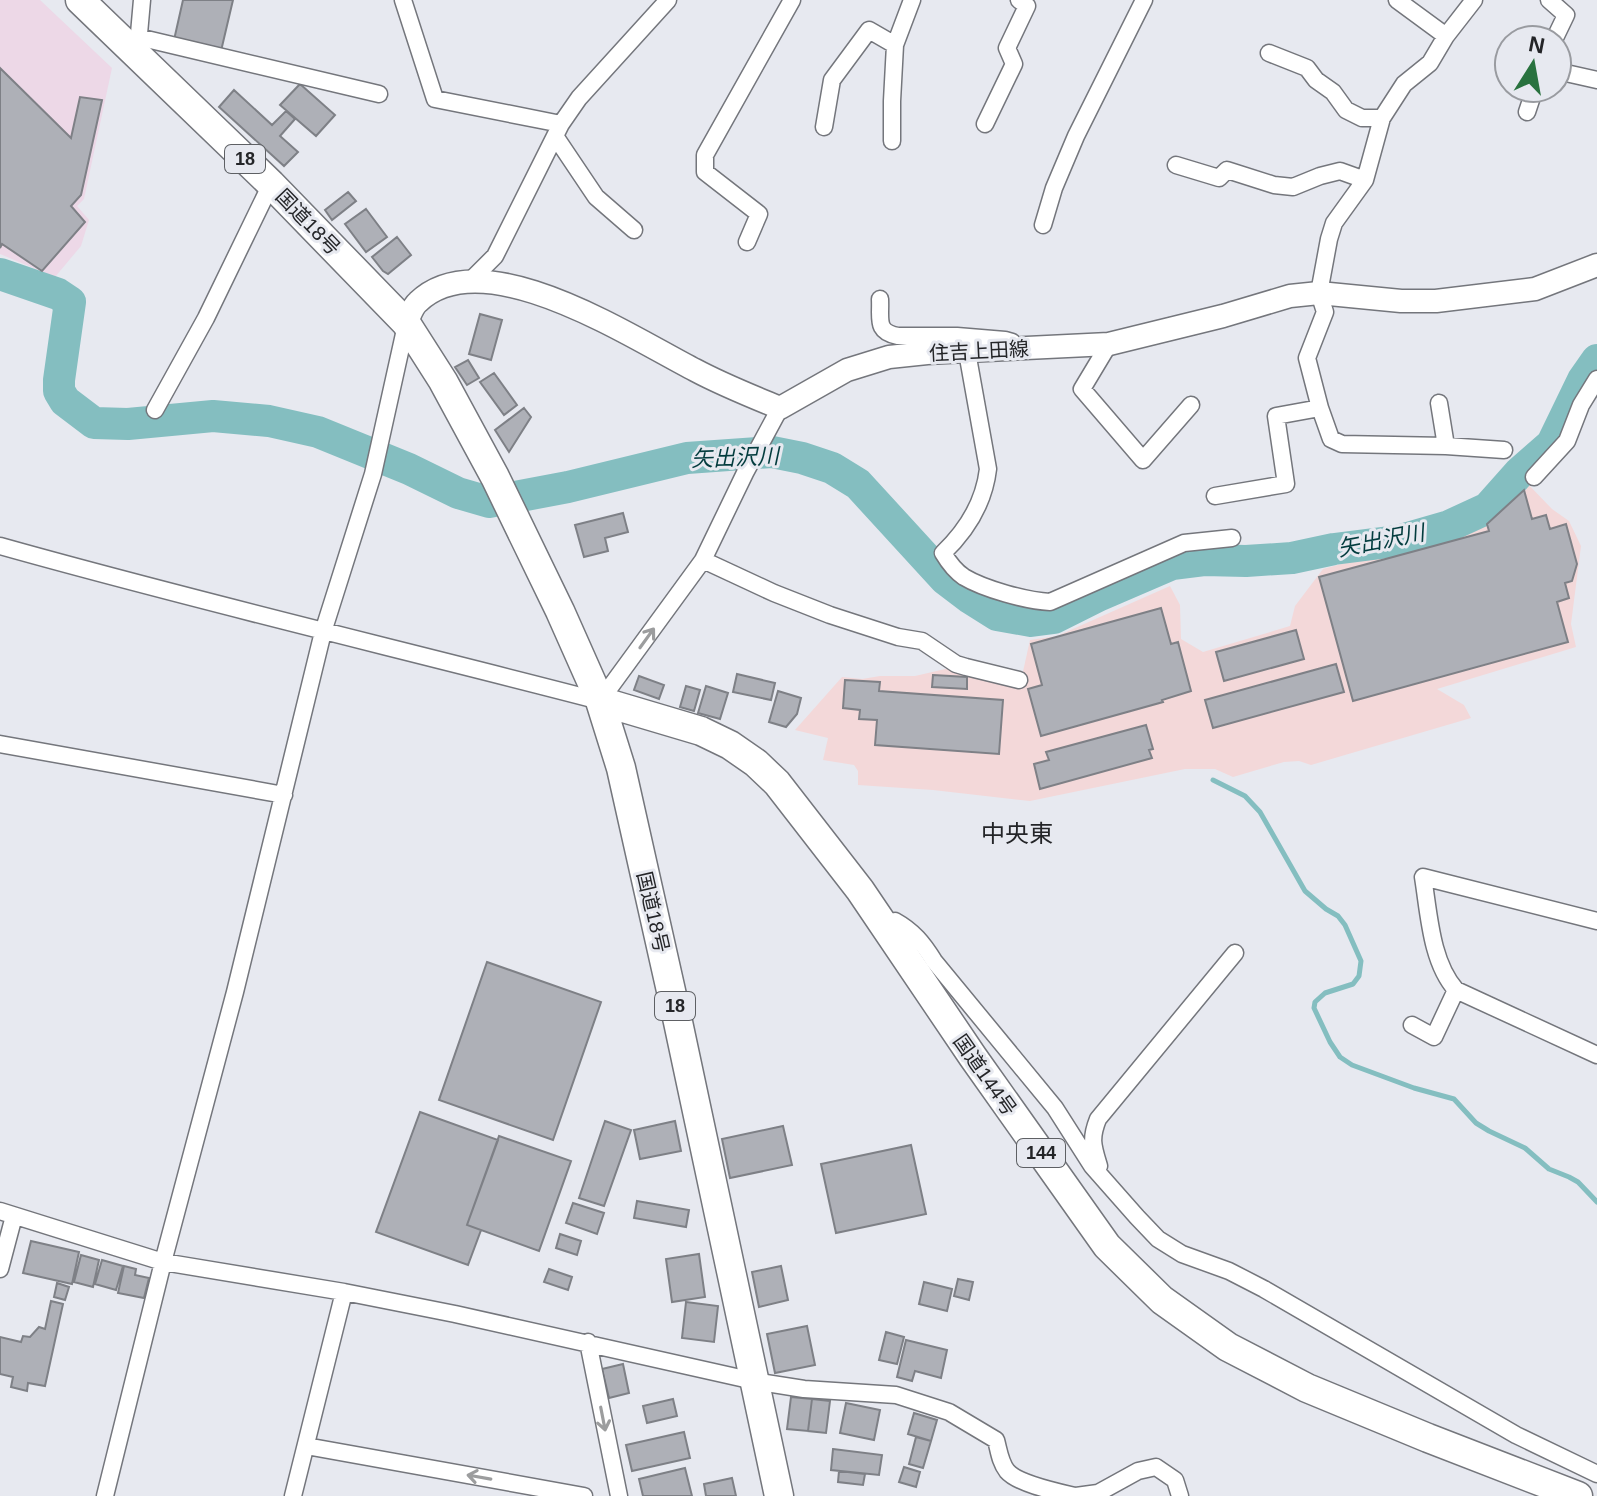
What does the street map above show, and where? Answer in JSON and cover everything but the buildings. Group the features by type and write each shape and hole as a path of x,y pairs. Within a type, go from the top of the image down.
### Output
{"highway":[{"name":"国道18号","path":"80,0 138,46 406,323 443,381 521,531 600,701 621,768 779,1496"},
{"name":"国道144号","path":"600,701 701,731 730,745 756,763 790,797 885,925 973,1057 1107,1246 1162,1300 1228,1347 1307,1388 1578,1496"}],"main road":[{"name":"住吉上田線","path":"780,408 847,370 889,357 1109,344 1290,296 1319,293 1436,301 1535,289 1597,265"},
{"path":"406,323 417,302 437,288 454,282 511,286 561,300 735,390 780,408"}],"street":[{"path":"142,0 138,46 379,94"},
{"path":"403,0 435,99 558,130 596,197 634,230"},
{"path":"470,281 495,256 558,130 579,98 668,0"},
{"path":"747,242 759,214 705,172 705,155 792,0"},
{"path":"892,141 895,45 912,0"},
{"path":"985,124 1014,64 1007,48 1027,6 1019,0"},
{"path":"1043,225 1054,188 1076,136 1144,0"},
{"path":"1397,0 1446,36"},
{"path":"1474,0 1430,63 1404,84 1382,118 1365,180 1334,223 1319,293 1325,312 1307,358 1331,439 1342,444 1504,450"},
{"path":"1549,0 1566,15 1562,24"},
{"path":"824,127 832,80 869,30 895,45"},
{"path":"1269,53 1307,68 1316,80 1333,92 1346,110 1362,118 1382,118"},
{"path":"1573,75 1597,80"},
{"path":"1527,112 1530,104"},
{"path":"1176,165 1219,178 1227,170 1274,185 1293,187 1340,171 1365,180"},
{"path":"155,410 206,318 271,184"},
{"path":"880,299 884,331 898,336 1005,340 1017,344 1018,350"},
{"path":"105,1496 235,992 323,632 373,474 406,323"},
{"path":"910,336 946,344 957,352 988,469 980,503 960,537 943,553 951,566 964,577 1035,601 1050,602 1184,543 1232,538"},
{"path":"1109,344 1082,389 1143,460 1191,405"},
{"path":"1534,477 1567,441 1581,405 1597,379"},
{"path":"1439,403 1446,446"},
{"path":"0,546 323,632 600,701 703,560 780,408"},
{"path":"1215,496 1286,484 1276,416 1320,408"},
{"path":"703,560 816,610 898,637 922,641 956,664 1019,680"},
{"path":"0,744 284,795"},
{"path":"1597,921 1423,877 1439,962 1456,990 1597,1055"},
{"path":"885,925 895,921 922,941 934,961 1055,1108 1092,1166 1158,1239 1182,1254 1229,1271 1264,1289 1516,1435 1597,1474"},
{"path":"1101,1175 1093,1143 1098,1119 1235,953"},
{"path":"1412,1025 1434,1037 1456,990"},
{"path":"0,1269 7,1213 163,1262 344,1292 588,1342 754,1381 804,1389 896,1395 949,1412 996,1440 1001,1461 1009,1474 1044,1489 1076,1496 1098,1493 1138,1471 1156,1467 1175,1480 1180,1496"},
{"path":"293,1496 344,1292"},
{"path":"588,1342 619,1496"},
{"path":"306,1446 584,1496"}],"shaded area":[{"path":"0,0 40,0 112,68 84,199 77,206 89,220 81,246 55,277 0,254"},
{"path":"1525,481 1552,509 1569,521 1581,546 1571,624 1576,647 1437,689 1464,705 1471,718 1311,765 1299,761 1284,762 1233,777 1215,769 1185,769 1030,801 858,785 858,771 854,765 823,760 828,738 795,730 842,677 915,676 954,667 1020,685 1030,640 1057,636 1170,586 1180,605 1181,639 1203,652 1290,626 1295,606 1323,569 1453,534 1492,515"}],"waterway":[{"name":"矢出沢川","path":"0,274 58,294 70,302 59,391 65,401 94,423 128,424 213,416 269,421 318,432 409,469 458,493 489,502 568,487 687,458 772,452 802,458 832,468 858,484 945,579 970,598 997,615 1031,621 1054,618 1172,564 1292,558 1397,541 1449,526 1488,508 1520,472 1552,444 1583,380 1597,360"},
{"path":"1213,780 1245,796 1260,812 1305,891 1345,925 1361,961 1359,976 1353,984 1325,993 1315,1002 1314,1008 1340,1057 1352,1065 1414,1088 1454,1099 1476,1123 1525,1148 1549,1169 1578,1182 1597,1202"}],"district":[{"name":"中央東","path":"1017,834"}]}
